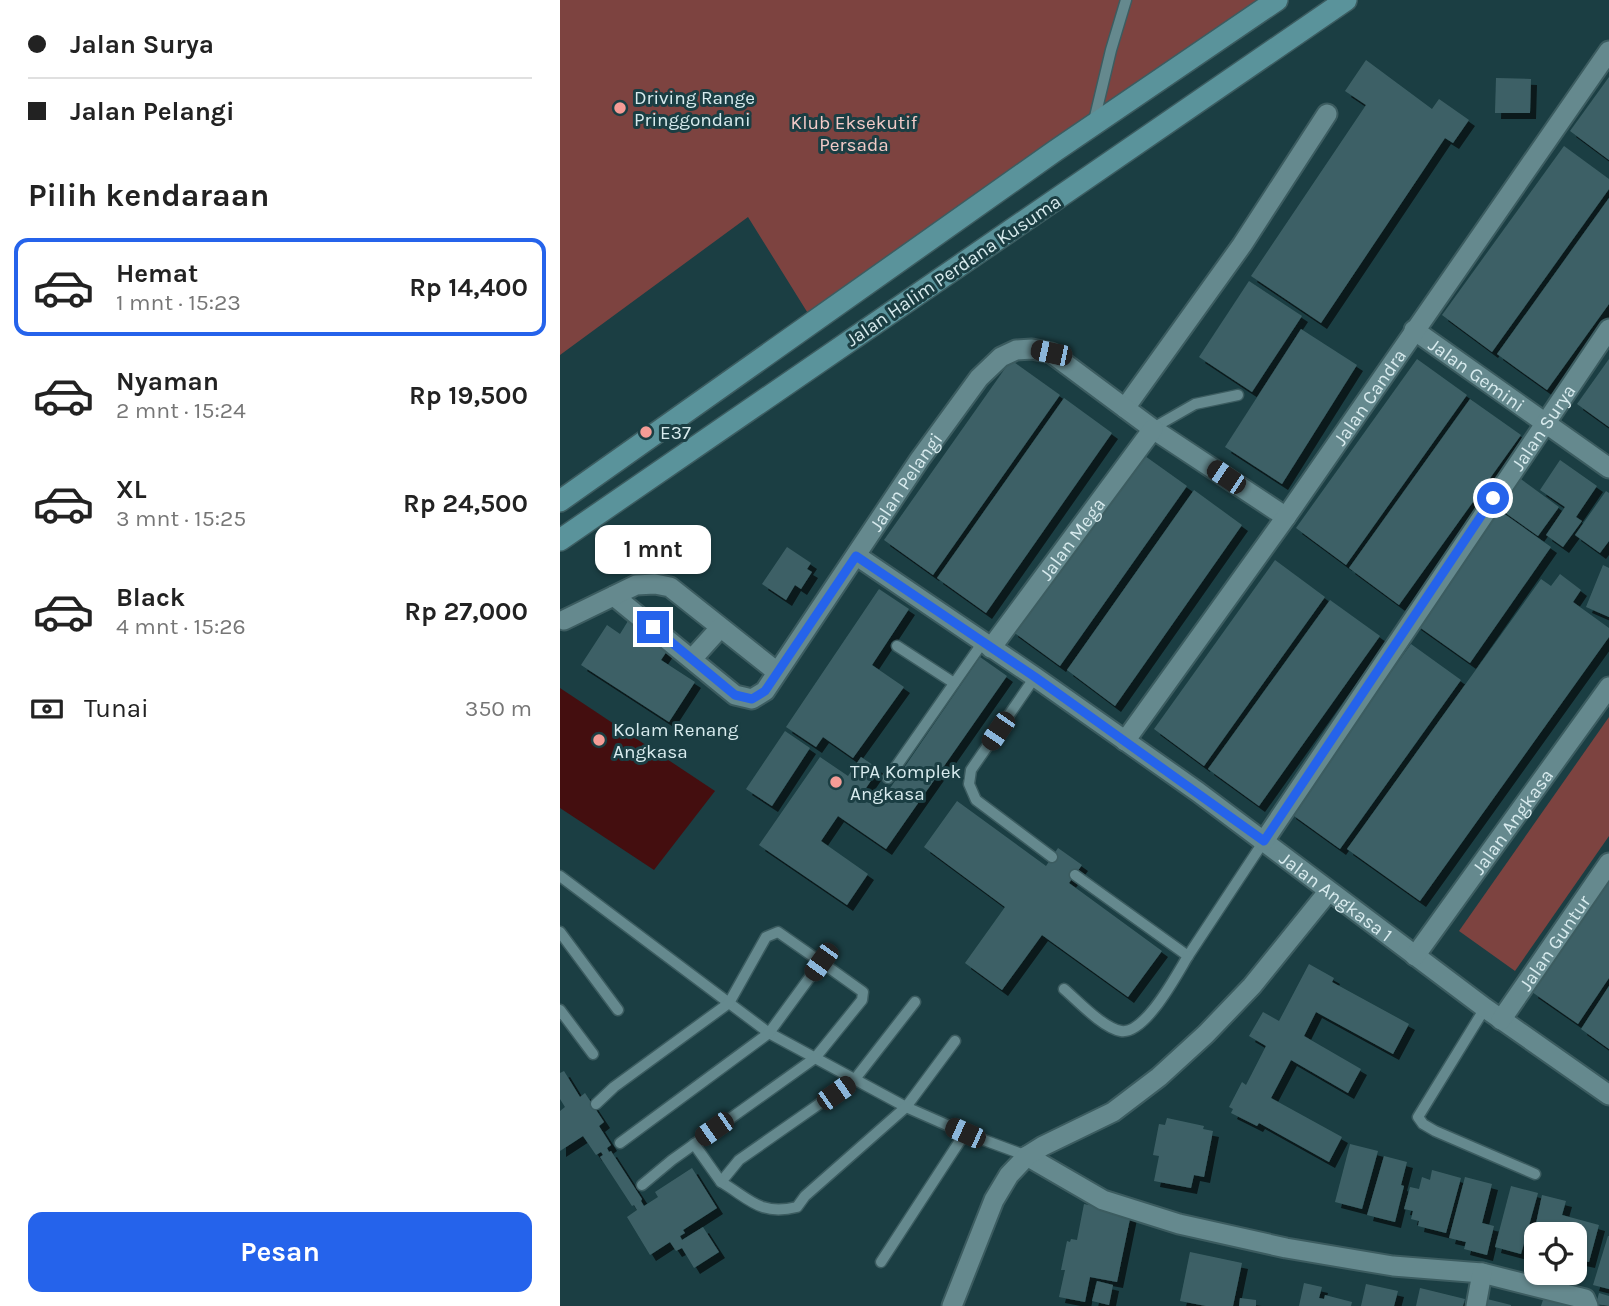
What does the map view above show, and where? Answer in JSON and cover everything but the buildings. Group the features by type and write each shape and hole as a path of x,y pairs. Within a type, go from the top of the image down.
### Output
{"street":[{"name":"Jalan Halim Perdana Kusuma","path":"560,501 1093,125 1277,0"},
{"name":"Jalan Halim Perdana Kusuma","path":"560,540 1346,0"},
{"name":"Jalan Candra","path":"1125,741 1286,517 1609,51"},
{"path":"1125,408 1227,267 1327,114"},
{"name":"Jalan Surya","path":"1264,841 1609,328"},
{"name":"Jalan Gemini","path":"1414,330 1609,468"},
{"name":"Jalan Pelangi","path":"614,596 735,695 752,699 765,691 920,459 979,378 1001,357 1016,350 1032,349 1051,353 1153,429 1286,517"},
{"name":"Jalan Mega","path":"987,645 1153,429"},
{"name":"Jalan Angkasa 1","path":"856,556 1125,741 1264,841 1328,892 1493,1014 1609,1096"},
{"path":"564,620 636,585 670,587 777,671"},
{"path":"691,659 720,628"},
{"name":"Jalan Angkasa","path":"1415,956 1609,687"},
{"name":"Jalan Guntur","path":"1493,1014 1609,863"},
{"path":"952,1306 994,1200 1009,1175 1027,1156 1113,1112 1159,1077 1206,1034 1252,986 1328,892"},
{"path":"1027,1156 1103,1200 1179,1224 1286,1248 1393,1266 1482,1273 1585,1299 1588,1306"},
{"path":"1476,1306 1482,1273"}],"lane":[{"path":"1093,125 1125,5"},
{"path":"1153,429 1195,404 1238,395"},
{"path":"888,778 954,683 987,645"},
{"path":"897,646 954,683"},
{"path":"1035,677 971,771 969,785 976,800 1052,858"},
{"path":"1063,989 1110,1027 1120,1031 1134,1029 1157,1006 1264,841"},
{"path":"1075,875 1188,956"},
{"path":"560,876 769,1033 906,1107 1027,1156"},
{"path":"560,932 618,1010"},
{"path":"596,1104 604,1094 729,1003 766,937 778,932 863,992 862,1000 815,1058 658,1170 642,1185"},
{"path":"620,1143 769,1033 821,962"},
{"path":"721,1182 739,1160 855,1079 915,1002"},
{"path":"560,1010 593,1054"},
{"path":"1493,1014 1419,1117 1423,1124 1435,1131 1535,1174"},
{"path":"694,1144 721,1182 758,1207 784,1210 797,1207 805,1196 906,1107 955,1041"},
{"path":"881,1262 965,1133"}],"green space":[{"name":"Klub Eksekutif Persada","path":"560,0 1277,0 814,323 748,217 560,355"},
{"path":"1609,717 1609,836 1515,971 1459,931"}],"shaded area":[{"name":"Kolam Renang Angkasa","path":"560,688 715,791 654,870 560,808"}],"place":[{"name":"Driving Range Pringgondani","path":"620,108"},
{"name":"E37","path":"646,432"},
{"name":"Kolam Renang Angkasa","path":"599,740"},
{"name":"TPA Komplek Angkasa","path":"836,782"}],"route":[{"path":"653,627 735,695 752,699 765,691 856,556 1035,677 1264,841 1493,498"}]}
